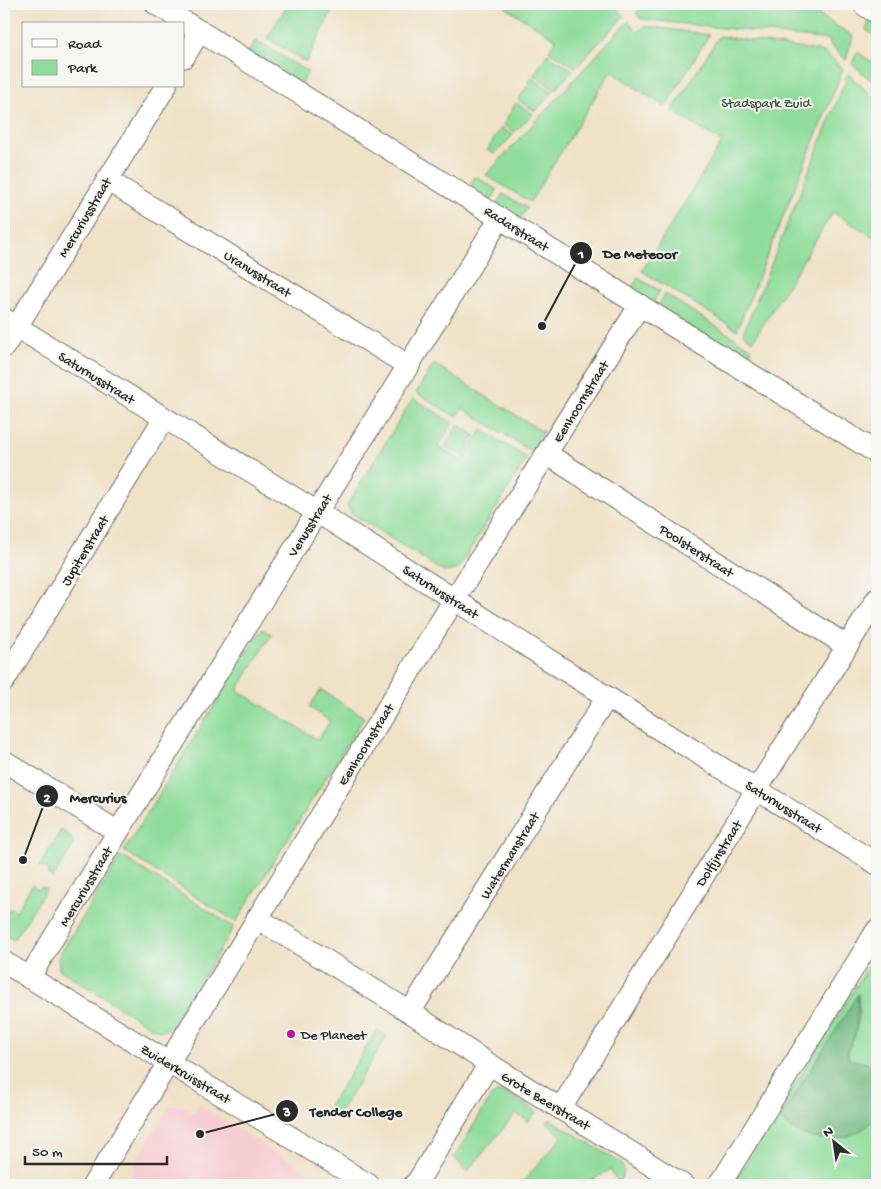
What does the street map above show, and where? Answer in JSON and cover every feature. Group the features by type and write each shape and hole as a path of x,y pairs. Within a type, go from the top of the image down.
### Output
{"street":[{"name":"Radarstraat","path":"156,4 184,22"},
{"path":"867,4 877,10"},
{"name":"Radarstraat","path":"185,22 877,453"},
{"path":"185,55 200,32"},
{"name":"Mercuriusstraat","path":"4,347 10,323 107,180 165,88"},
{"name":"Uranusstraat","path":"107,180 409,366"},
{"name":"Venusstraat","path":"118,832 500,218"},
{"name":"Eenhoornstraat","path":"92,1185 454,600 548,454 640,305"},
{"name":"Saturnusstraat","path":"10,323 317,512 607,697 877,864"},
{"name":"Jupiterstraat","path":"4,681 164,418"},
{"name":"Poolsterstraat","path":"548,454 847,646"},
{"name":"Dolfijnstraat","path":"561,1108 757,789 877,599"},
{"name":"Watermanstraat","path":"410,1012 607,697"},
{"name":"Mercuriusstraat","path":"4,761 118,832 29,978"},
{"name":"Grote Beerstraat","path":"257,918 410,1012 489,1064 683,1185"},
{"path":"718,1185 877,930"},
{"name":"Zuiderkruisstraat","path":"4,962 369,1185"},
{"path":"414,1185 489,1064"}],"shaded area":[{"path":"199,1104 328,1185 128,1185 139,1155 170,1106 181,1106 194,1113"}],"green space":[{"path":"288,4 336,4 306,62 267,38"},
{"path":"507,4 613,4 624,16 576,67 549,51 556,39 505,7"},
{"path":"645,4 801,4 853,36 846,60 830,45 830,40 641,19 636,13"},
{"path":"871,17 877,21 877,37 866,30"},
{"name":"Stadspark Zuid","path":"628,21 638,32 646,26 709,35 665,107 611,71 530,202 486,175"},
{"name":"Stadspark Zuid","path":"719,36 824,52 843,69 737,330 642,271 722,142 672,111"},
{"path":"256,40 308,72 301,85 248,52"},
{"path":"857,52 877,65 877,85 852,64"},
{"path":"547,54 573,70 555,90 534,75"},
{"name":"Stadspark Zuid","path":"848,74 877,100 877,239 833,212 753,341 743,334"},
{"path":"532,78 553,92 535,111 518,100"},
{"path":"516,103 533,114 515,132 503,125"},
{"path":"501,128 513,135 495,154 487,150"},
{"path":"475,176 497,190 490,202 469,188"},
{"path":"503,194 527,208 519,220 496,206"},
{"path":"638,278 660,291 652,303 631,290"},
{"path":"665,294 752,349 745,361 658,307"},
{"path":"434,364 543,432 531,451 462,408 457,417 416,393"},
{"path":"413,398 453,423 438,447 462,461 482,430 527,458 458,569 444,572 351,513 347,505"},
{"path":"458,425 475,435 463,456 445,446"},
{"path":"262,628 272,634 237,690 318,740 330,721 309,707 321,690 364,717 236,922 124,851"},
{"path":"61,830 71,838 73,846 53,878 47,874 49,870 40,865"},
{"path":"121,856 234,927 172,1027 165,1030 154,1029 59,969 58,957"},
{"path":"32,885 38,889 41,886 46,889 14,940 4,934 4,916 10,908 16,912"},
{"path":"877,952 877,1068 875,1065 849,1059 849,1048 855,1036 858,1023 858,994 828,1140 851,1134 875,1119 877,1115 877,1178 871,1185 733,1185"},
{"path":"858,994 856,1032 847,1051 849,1059 875,1065 877,1068 877,1115 864,1129 845,1137 825,1139 806,1136 779,1120"},
{"path":"377,1030 387,1036 337,1117 327,1110"},
{"path":"504,1092 537,1111 528,1122 516,1113 467,1172 454,1157 491,1097 496,1093"},
{"path":"550,1119 621,1163 624,1171 623,1176 618,1182 610,1170 583,1185 520,1185 562,1137 547,1122"}],"place":[{"name":"De Meteoor","path":"542,326"},
{"name":"Mercurius","path":"23,860"},
{"name":"De Planeet","path":"291,1034"},
{"name":"Tender College","path":"200,1134"}]}
